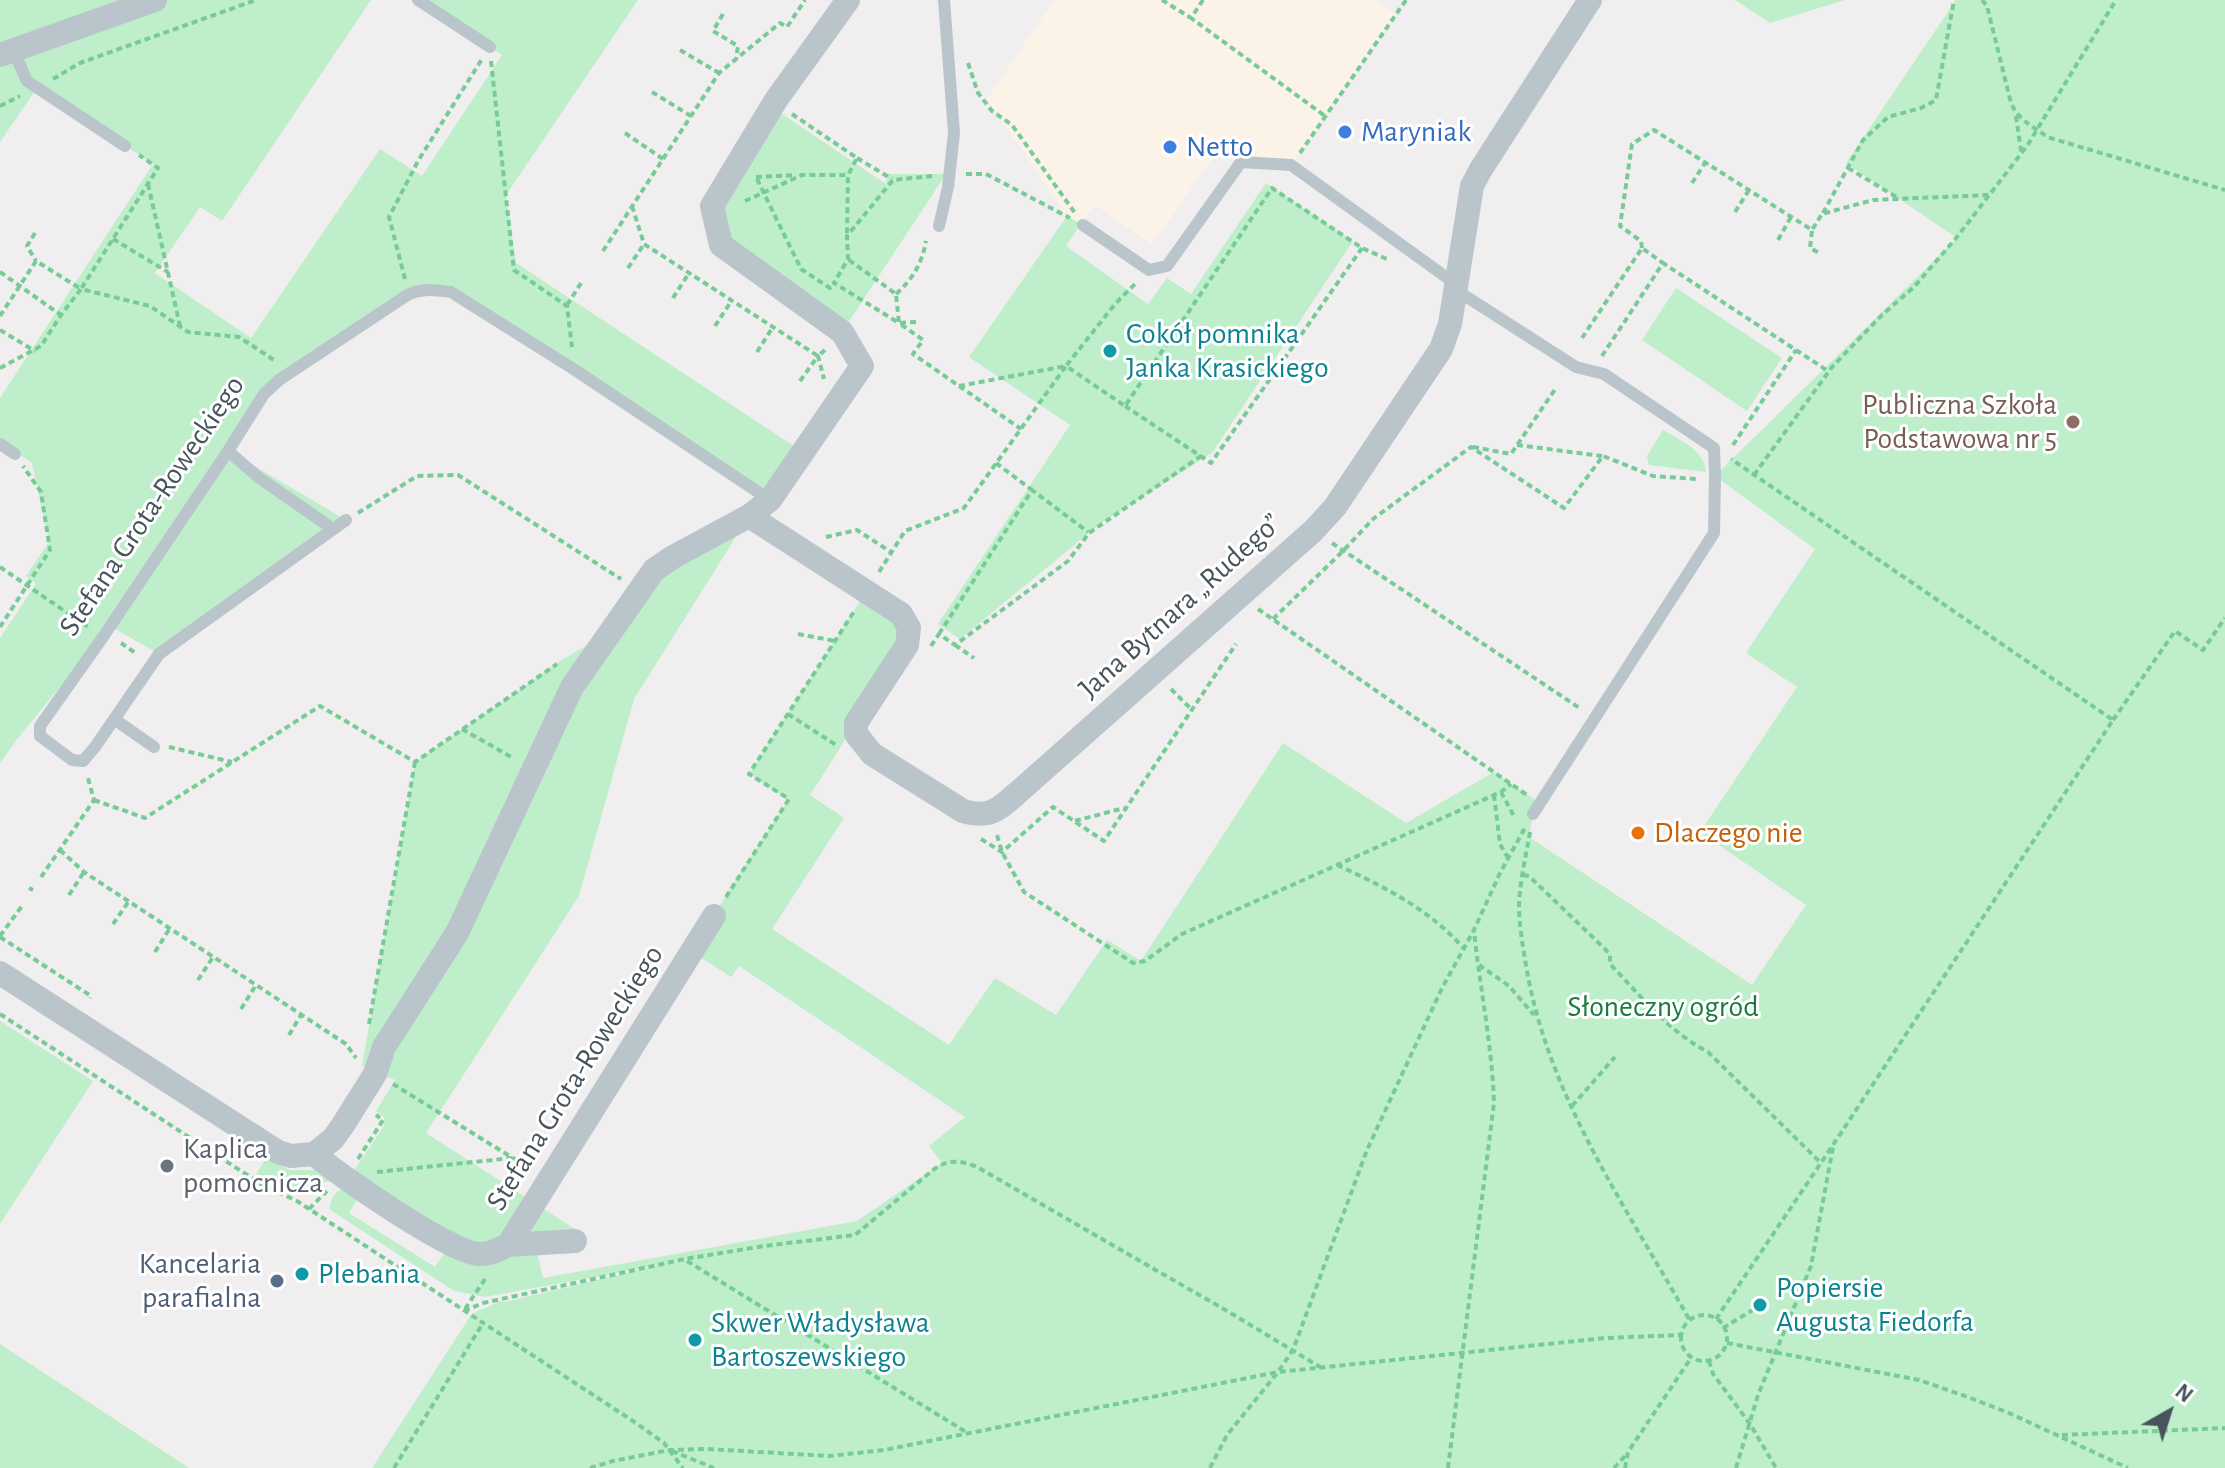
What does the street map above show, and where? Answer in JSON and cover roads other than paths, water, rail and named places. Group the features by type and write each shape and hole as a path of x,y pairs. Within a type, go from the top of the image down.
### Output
{"street":[{"path":"7,52 155,0"},
{"path":"0,973 278,1152 291,1156 314,1154 333,1139 375,1074 384,1047 443,957 483,880 572,687 638,590 654,570 673,557 749,516 770,500 862,366 842,332 721,245 712,206 776,100 848,0"},
{"name":"Jana Bytnara „Rudego”","path":"749,516 901,614 909,628 907,645 856,723 856,734 872,754 963,811 990,814 1313,531 1335,507 1441,349 1457,288 1472,186 1590,0"},
{"name":"Stefana Grota-Roweckiego","path":"314,1154 343,1177 453,1247 479,1255 501,1248 549,1181 714,916"},
{"path":"501,1248 575,1241"}],"lane":[{"path":"418,0 490,47"},
{"path":"939,226 948,187 954,133 944,0"},
{"path":"7,52 27,81 125,146"},
{"path":"1083,225 1149,270 1167,266 1241,162 1291,165 1457,288 1576,367 1604,374 1714,448 1714,533 1536,809"},
{"name":"Stefana Grota-Roweckiego","path":"114,719 83,761 72,760 40,736 40,726 105,634 264,394 279,380 409,294 431,289 451,292 770,500"},
{"path":"0,444 15,454"},
{"path":"228,451 258,477 333,529"},
{"path":"154,747 114,719 159,654 346,520"}],"place":[{"name":"Maryniak","path":"1345,132"},
{"name":"Netto","path":"1170,147"},
{"name":"Cokół pomnika Janka Krasickiego","path":"1110,351"},
{"name":"Publiczna Szkoła Podstawowa nr 5","path":"2073,422"},
{"name":"Dlaczego nie","path":"1638,833"},
{"name":"Kaplica pomocnicza","path":"167,1166"},
{"name":"Plebania","path":"302,1274"},
{"name":"Kancelaria parafialna","path":"277,1281"},
{"name":"Popiersie Augusta Fiedorfa","path":"1760,1305"},
{"name":"Skwer Władysława Bartoszewskiego","path":"695,1340"}],"park label":[{"name":"Słoneczny ogród","path":"1663,1007"}]}
